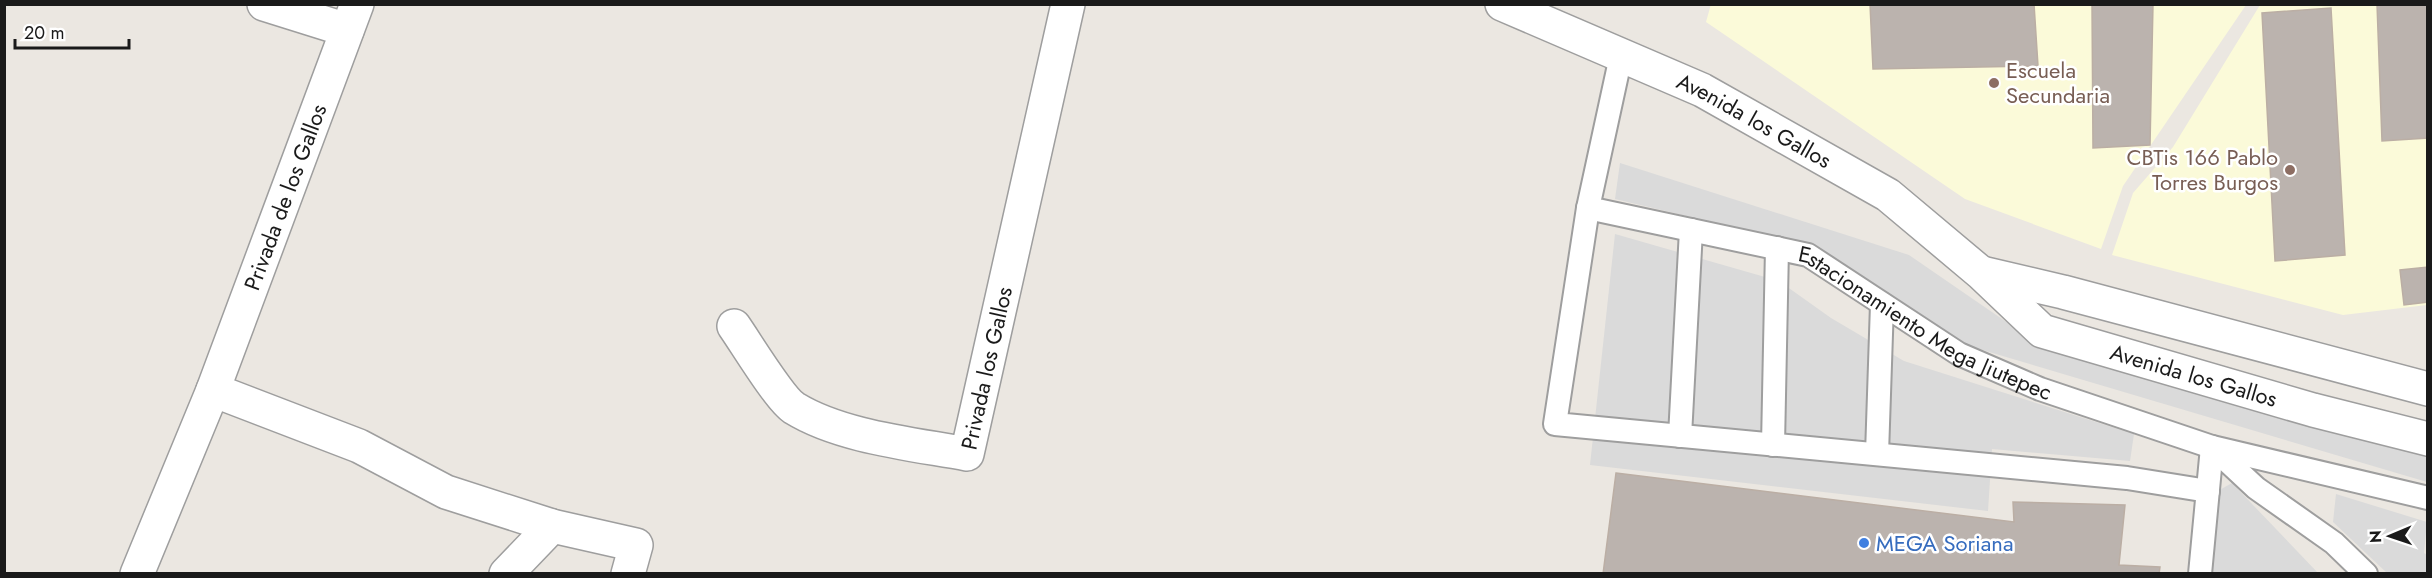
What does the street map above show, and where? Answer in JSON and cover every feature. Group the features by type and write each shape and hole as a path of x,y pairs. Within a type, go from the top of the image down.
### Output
{"street":[{"path":"264,4 352,17"},
{"name":"Privada los Gallos","path":"734,326 792,407 855,434 967,454 1068,4"},
{"name":"Avenida los Gallos","path":"1502,4 1702,90 1888,195 1981,273 2042,331 2313,410 2427,439"},
{"name":"Privada de los Gallos","path":"137,573 213,390 352,17"},
{"name":"Avenida los Gallos","path":"1981,273 2074,295 2427,389"},
{"path":"213,390 359,446 446,492 552,526 636,545 628,573"},
{"path":"506,573 552,526"}],"lane":[{"path":"1621,56 1588,208 1555,424 2127,478 2208,491"},
{"name":"Estacionamiento Mega Jiutepec","path":"1588,208 1808,255 1959,354 2040,389 2212,447 2256,488 2334,543 2366,573"},
{"path":"1680,436 1691,230"},
{"path":"1773,445 1777,248"},
{"path":"1877,454 1882,304"},
{"path":"2200,573 2212,447 2427,498"}],"shaded area":[{"name":"Escuela Secundaria","path":"1711,4 2246,5 2123,186 2101,249 1965,199 1706,22"},
{"name":"CBTis 166 Pablo Torres Burgos","path":"2260,5 2427,5 2427,305 2343,315 2112,255 2133,193 2173,147"},
{"path":"1620,163 1909,255 2037,343 2427,454 2427,482 1969,346 1812,246 1615,199"},
{"path":"1615,234 1779,281 1831,318 1904,361 2134,434 2130,461 1992,449 1988,511 1590,465"},
{"path":"2232,483 2318,573 2208,574 2216,492"},
{"path":"2336,494 2427,522 2424,553 2427,555 2427,573 2387,573 2333,522"}],"building":[{"path":"1870,4 2034,4 2038,66 1873,69"},
{"path":"2092,4 2153,4 2150,145 2093,148"},
{"path":"2377,4 2428,4 2428,138 2382,141"},
{"path":"2331,8 2345,255 2275,261 2262,13"},
{"path":"2428,267 2428,302 2404,305 2400,270"},
{"name":"MEGA Soriana","path":"1616,473 2014,522 2013,502 2125,505 2119,565 2160,567 2159,574 1603,574"}],"place":[{"name":"Escuela Secundaria","path":"1994,83"},
{"name":"CBTis 166 Pablo Torres Burgos","path":"2290,170"},
{"name":"MEGA Soriana","path":"1864,543"}]}
